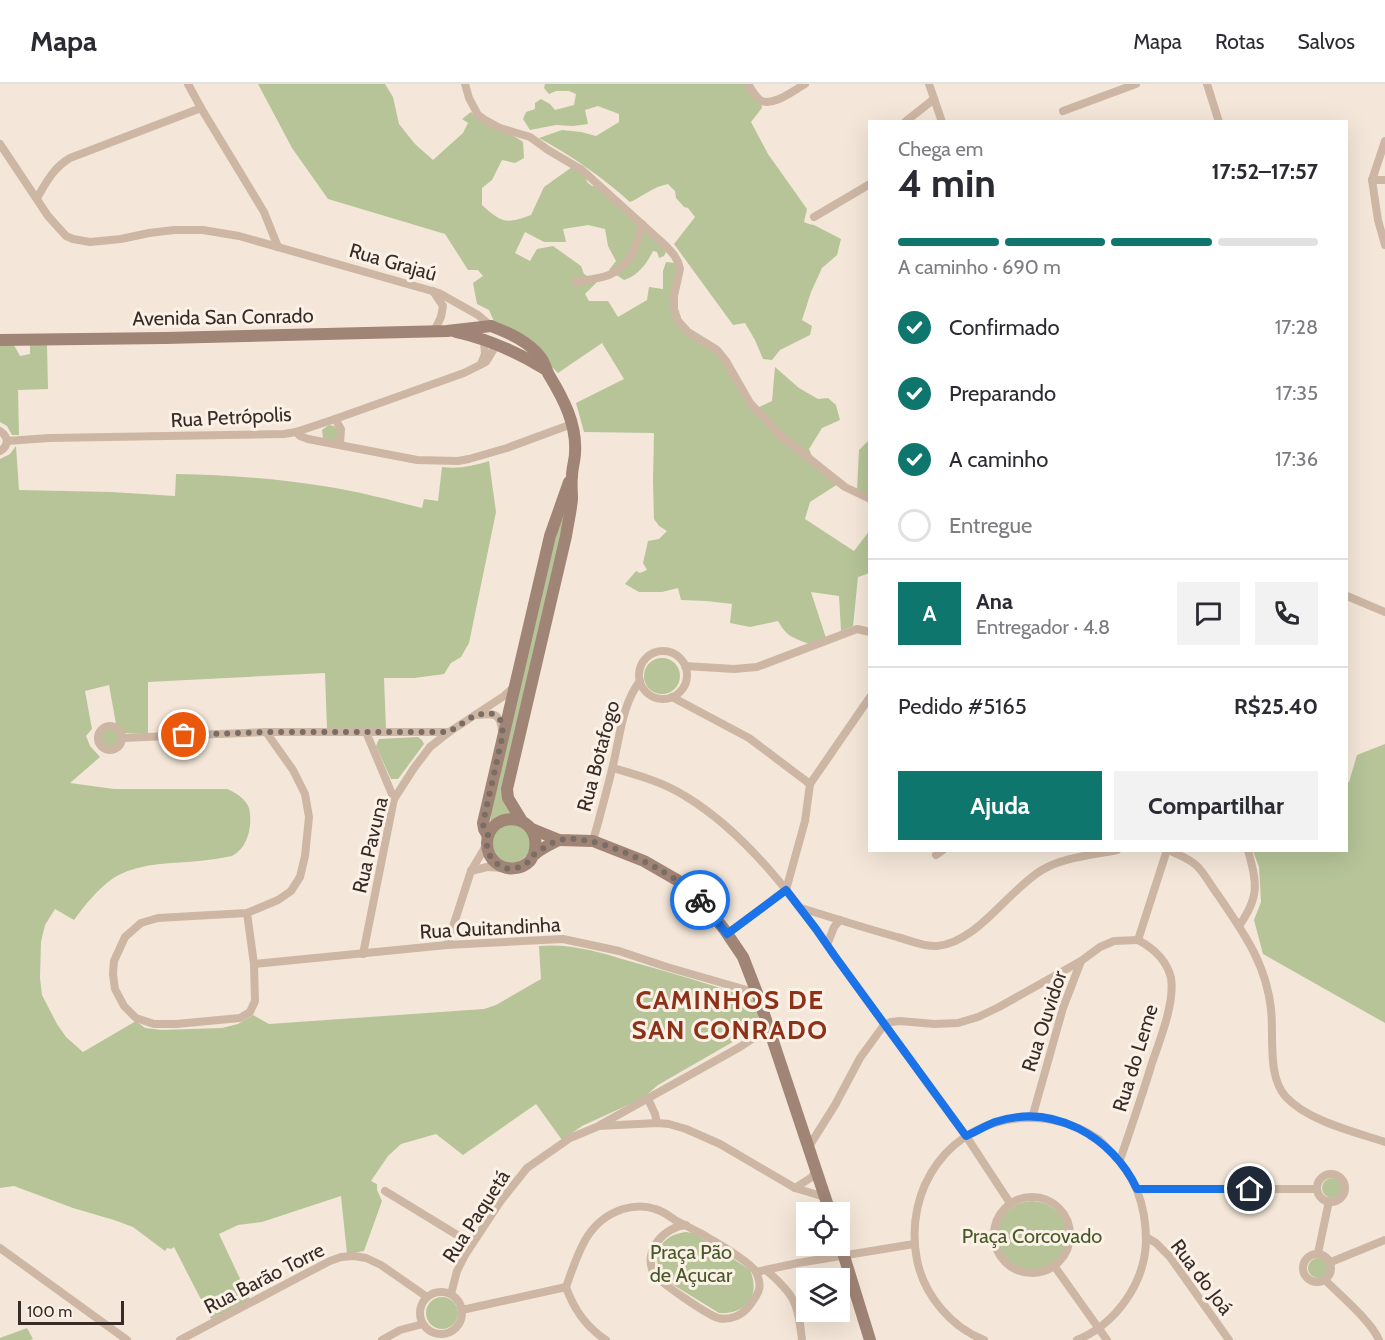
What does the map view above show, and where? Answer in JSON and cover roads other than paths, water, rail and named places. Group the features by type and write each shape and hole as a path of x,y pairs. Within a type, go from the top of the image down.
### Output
{"street":[{"path":"188,84 264,212 278,247"},
{"path":"465,84 478,115 500,128 530,137 582,170 666,246 678,262 680,269 674,296 674,309 678,321 685,329 717,350 726,361 750,403 782,437 845,487 868,498"},
{"path":"748,84 761,100 774,102 805,84"},
{"path":"929,84 941,120"},
{"path":"1063,111 1136,84"},
{"path":"1207,84 1218,120"},
{"path":"908,120 934,99"},
{"path":"37,198 53,171 62,162 201,108"},
{"path":"1385,141 1371,180 1385,245"},
{"name":"Rua Grajaú","path":"0,144 57,228 66,236 90,242 174,230 203,230 258,240 433,290 478,315 491,326"},
{"path":"1371,180 1385,180"},
{"path":"814,217 868,185"},
{"path":"575,282 611,274 628,262 639,242 642,224"},
{"path":"433,290 443,306 441,331"},
{"path":"443,306 455,301"},
{"path":"471,871 487,867 514,869 530,861 534,854 536,837 508,798 507,789 572,502 575,452 572,424 566,405 545,369 543,360 535,351 504,331 491,326 485,332 490,342 504,331"},
{"name":"Avenida San Conrado","path":"0,340 441,331 491,326"},
{"name":"Avenida San Conrado","path":"441,331 468,335 490,342 527,358 545,369"},
{"name":"Rua Petrópolis","path":"7,441 296,432 465,373 481,365 490,342"},
{"path":"335,419 340,429 340,445"},
{"path":"296,432 308,439 417,460 458,461 507,448 572,424"},
{"path":"0,432 4,434 7,441 5,447 0,451"},
{"path":"506,868 498,865 488,852 483,823 550,536 572,475"},
{"path":"1348,596 1385,612"},
{"path":"685,666 734,669 757,667 857,629 868,632"},
{"path":"667,652 675,655 685,666 687,677 684,687 672,698 656,698 643,688 640,681 639,673 642,665 652,654 667,652"},
{"name":"Rua Botafogo","path":"593,841 627,706 633,690 640,681"},
{"name":"Rua Pavuna","path":"363,954 394,799 430,747 514,687"},
{"path":"672,698 749,738 810,784"},
{"path":"727,934 786,890 805,821 810,784 868,700"},
{"path":"475,715 490,713 497,716 501,721 503,734"},
{"path":"122,738 266,732 449,732"},
{"path":"247,913 254,964 255,1001 250,1012 240,1018 154,1024 136,1018 124,1006 115,989 114,961 125,937 141,923 158,918 247,913 278,900 291,891 300,877 305,856 309,817 305,794 293,770 266,732"},
{"path":"366,732 394,799"},
{"path":"613,768 684,794 706,810 750,850 801,908 966,1136 1010,1203"},
{"path":"447,945 471,871 492,828 506,820 514,819 559,840 593,841 644,861 677,880 703,903 743,957 827,1202"},
{"path":"534,854 559,840"},
{"path":"801,908 911,941 934,946 952,943 970,933 1018,888 1045,868 1108,852"},
{"path":"1138,940 1167,852"},
{"path":"1173,852 1187,858 1197,866 1239,926 1260,963 1267,984 1271,1009 1273,1060 1285,1097 1305,1113 1385,1143"},
{"path":"1239,926 1248,914 1255,894 1254,872 1249,852"},
{"path":"827,945 834,927 840,920"},
{"name":"Rua Quitandinha","path":"254,964 447,945 563,939 618,951 757,993"},
{"name":"Rua Ouvidor","path":"1032,1118 1063,1008 1081,961 1100,947 1114,941 1138,940"},
{"name":"Rua do Leme","path":"1120,1160 1164,1026 1172,990 1164,961 1138,940"},
{"path":"808,1148 835,1105 860,1058 885,1025 900,1021 934,1024 958,1023 978,1017 1081,961"},
{"path":"1055,975 1071,988"},
{"name":"Rua Paquetá","path":"451,1294 457,1271 472,1244 500,1202 527,1168 570,1138 599,1126 636,1106 769,1028"},
{"path":"648,1099 657,1123"},
{"path":"636,1106 641,1124"},
{"path":"984,1340 960,1326 946,1314 930,1293 919,1268 914,1244 915,1217 921,1193 930,1174 944,1155 966,1136 994,1122 1012,1118 1057,1120 1079,1128 1098,1139 1120,1160 1130,1174 1140,1197 1146,1222 1146,1249 1139,1275 1128,1297 1115,1314 1088,1336 1077,1340"},
{"name":"Rua Paquetá","path":"599,1126 669,1124 702,1135 720,1144 795,1188 825,1197"},
{"path":"795,1188 812,1177 816,1169"},
{"path":"1332,1173 1340,1177 1345,1184 1344,1194 1338,1200 1329,1201 1323,1199 1317,1189 1320,1180 1332,1173"},
{"path":"1137,1189 1317,1189"},
{"path":"385,1191 472,1244"},
{"path":"1034,1197 1047,1200 1058,1207 1070,1229 1070,1242 1065,1254 1055,1266 1034,1274 1010,1267 1001,1258 995,1248 993,1235 995,1223 1010,1203 1022,1198 1034,1197"},
{"path":"1318,1253 1329,1201"},
{"path":"606,1340 579,1315 566,1287 588,1233 611,1214 632,1207 647,1206 658,1209 686,1225 754,1268 760,1289 750,1305 743,1314 730,1318 718,1318 681,1296 655,1276 651,1267 651,1256 655,1245 671,1228 686,1225"},
{"name":"Rua do Joá","path":"1146,1237 1170,1257 1229,1340"},
{"path":"1331,1262 1385,1240"},
{"path":"850,1248 914,1244"},
{"path":"0,1248 127,1340"},
{"path":"1318,1253 1326,1256 1331,1262 1330,1275 1325,1280 1311,1281 1305,1274 1304,1264 1309,1256 1318,1253"},
{"path":"756,1272 820,1256"},
{"path":"844,1256 870,1340"},
{"name":"Rua Barão Torre","path":"180,1340 321,1265 341,1257 366,1258 381,1265 427,1296"},
{"path":"1055,1266 1107,1340"},
{"path":"766,1270 786,1288 798,1308 802,1340"},
{"path":"1325,1280 1368,1323 1379,1340"},
{"path":"462,1310 566,1287"},
{"path":"439,1292 451,1294 459,1300 462,1317 456,1328 446,1337 432,1332 423,1324 420,1312 427,1296 439,1292"},
{"path":"382,1340 400,1330 423,1324"}],"district":[{"name":"CAMINHOS DE SAN CONRADO","path":"730,1015"}],"park label":[{"name":"Praça Corcovado","path":"1032,1236"},
{"name":"Praça Pão de Açucar","path":"691,1264"}]}
